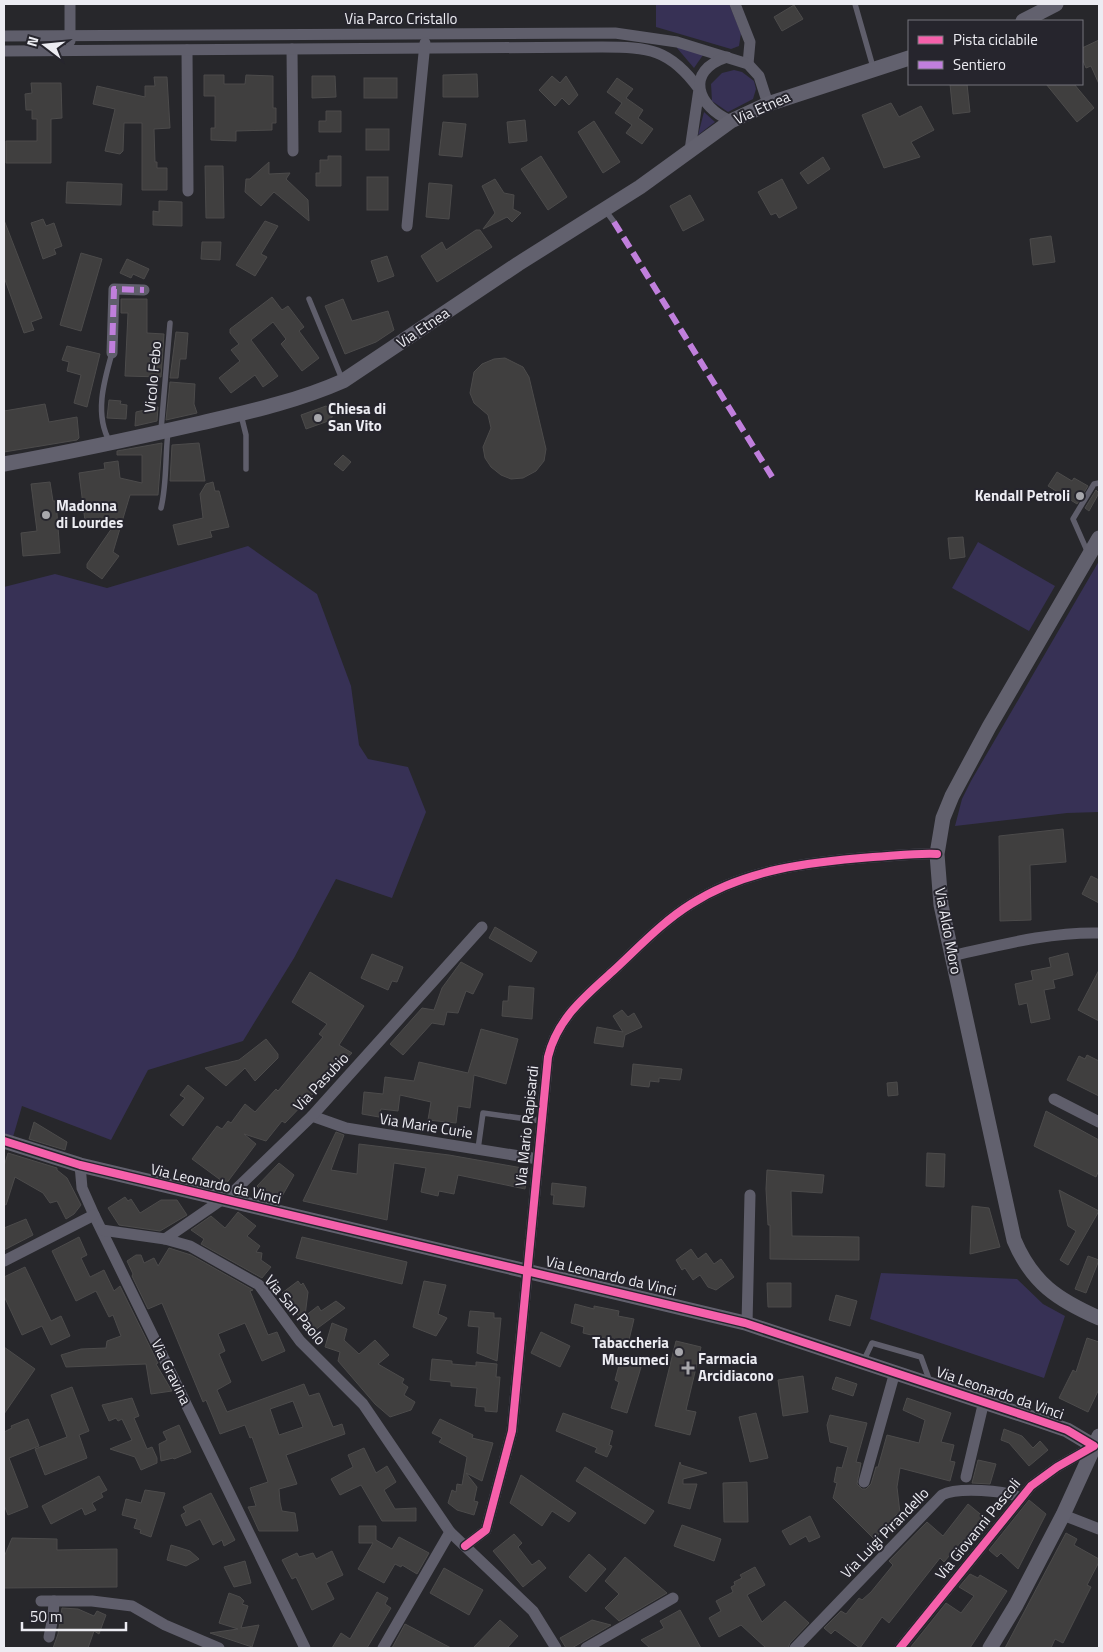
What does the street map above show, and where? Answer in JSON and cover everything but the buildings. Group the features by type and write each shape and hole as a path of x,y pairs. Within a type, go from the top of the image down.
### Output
{"main road":[{"path":"1025,20 1051,5"},
{"name":"Via Etnea","path":"4,464 111,444 241,413 322,390 343,382 609,216 640,187 731,121 800,92 908,58"},
{"name":"Via Aldo Moro","path":"1099,538 964,771 943,818 937,854 941,905 1014,1240 1034,1277 1060,1297 1099,1318"},
{"path":"4,1141 80,1165"},
{"name":"Via Leonardo da Vinci","path":"80,1165 747,1324 984,1401 1097,1441"},
{"path":"990,1648 1016,1605 1063,1515 1097,1441"}],"street":[{"path":"70,4 70,51"},
{"path":"735,4 750,42 748,64 759,76 768,104"},
{"name":"Via Parco Cristallo","path":"4,36 615,33 677,42 748,64"},
{"path":"407,226 425,34"},
{"name":"Via Parco Cristallo","path":"4,51 621,47 664,54 678,64 699,89"},
{"path":"292,49 293,151"},
{"path":"188,50 188,191"},
{"path":"690,150 701,78 706,69 727,57"},
{"path":"699,89 712,111 731,121"},
{"path":"112,353 114,289 144,290"},
{"name":"Via Mario Rapisardi","path":"465,1546 486,1530 512,1431 548,1057 551,1044 560,1026 580,1001 650,936 691,904 730,884 767,871 834,860 937,854"},
{"name":"Via Pasubio","path":"164,1239 233,1192 312,1116 482,927"},
{"path":"952,956 1042,936 1070,932 1099,933"},
{"path":"1054,1099 1099,1122"},
{"name":"Via Marie Curie","path":"312,1116 346,1128 538,1159"},
{"name":"Via Gravina","path":"80,1165 82,1188 94,1215 305,1648"},
{"path":"747,1324 750,1195"},
{"path":"4,1260 94,1215"},
{"name":"Via San Paolo","path":"102,1230 164,1239 190,1246 259,1285 300,1341 363,1404 450,1532 533,1611 556,1648"},
{"path":"864,1482 895,1372"},
{"path":"966,1477 984,1401"},
{"name":"Via Giovanni Pascoli","path":"900,1648 1031,1486 1097,1441"},
{"name":"Via Luigi Pirandello","path":"794,1648 942,1495 949,1491 962,1491 1012,1493 1020,1498"},
{"path":"1063,1515 1099,1529"},
{"path":"383,1648 450,1532"},
{"path":"586,1648 673,1598"},
{"path":"41,1601 92,1601 132,1606 206,1645 219,1648"},
{"path":"49,1637 54,1601"}],"lane":[{"path":"855,4 874,70"},
{"path":"309,299 343,382"},
{"name":"Vicolo Febo","path":"161,508 165,493 164,431 170,323"},
{"path":"111,444 106,434 101,410 103,383 112,353"},
{"path":"241,413 246,435 246,469"},
{"path":"1090,555 1073,519 1094,484 1099,483"},
{"path":"478,1149 483,1113 542,1121"},
{"path":"863,1362 872,1343 921,1357 930,1384"}],"shaded area":[{"path":"656,4 729,4 741,33 739,46 731,49 656,27"},
{"path":"678,46 703,55 694,68 677,48"},
{"path":"734,70 742,72 754,81 756,89 753,99 728,112 712,101 711,84 722,73"},
{"path":"704,112 715,122 698,135"},
{"path":"978,542 1055,586 1029,631 952,588"},
{"path":"248,546 317,594 351,686 359,745 368,759 408,767 426,812 392,898 336,879 294,958 243,1041 148,1070 111,1140 22,1106 13,1137 4,1134 4,587 55,574 107,588"},
{"path":"1099,561 1099,812 1067,813 955,826 962,799 971,781"},
{"path":"881,1273 1017,1279 1043,1304 1065,1316 1044,1378 870,1319"}],"marked path":[{"path":"614,222 774,480"},
{"path":"112,353 114,289 144,290"}],"cycle path":[{"path":"465,1546 486,1530 512,1431 548,1057 552,1043 565,1020 583,999 660,927 680,911 712,892 756,875 802,865 873,857 937,854"},
{"path":"4,1141 80,1165 745,1323 1067,1430 1094,1446 1057,1467 1031,1486 900,1648"}],"place":[{"name":"Chiesa di San Vito","path":"318,418"},
{"name":"Kendall Petroli","path":"1080,496"},
{"name":"Madonna di Lourdes","path":"46,515"},
{"name":"Tabaccheria Musumeci","path":"679,1352"},
{"name":"Farmacia Arcidiacono","path":"688,1368"}]}
